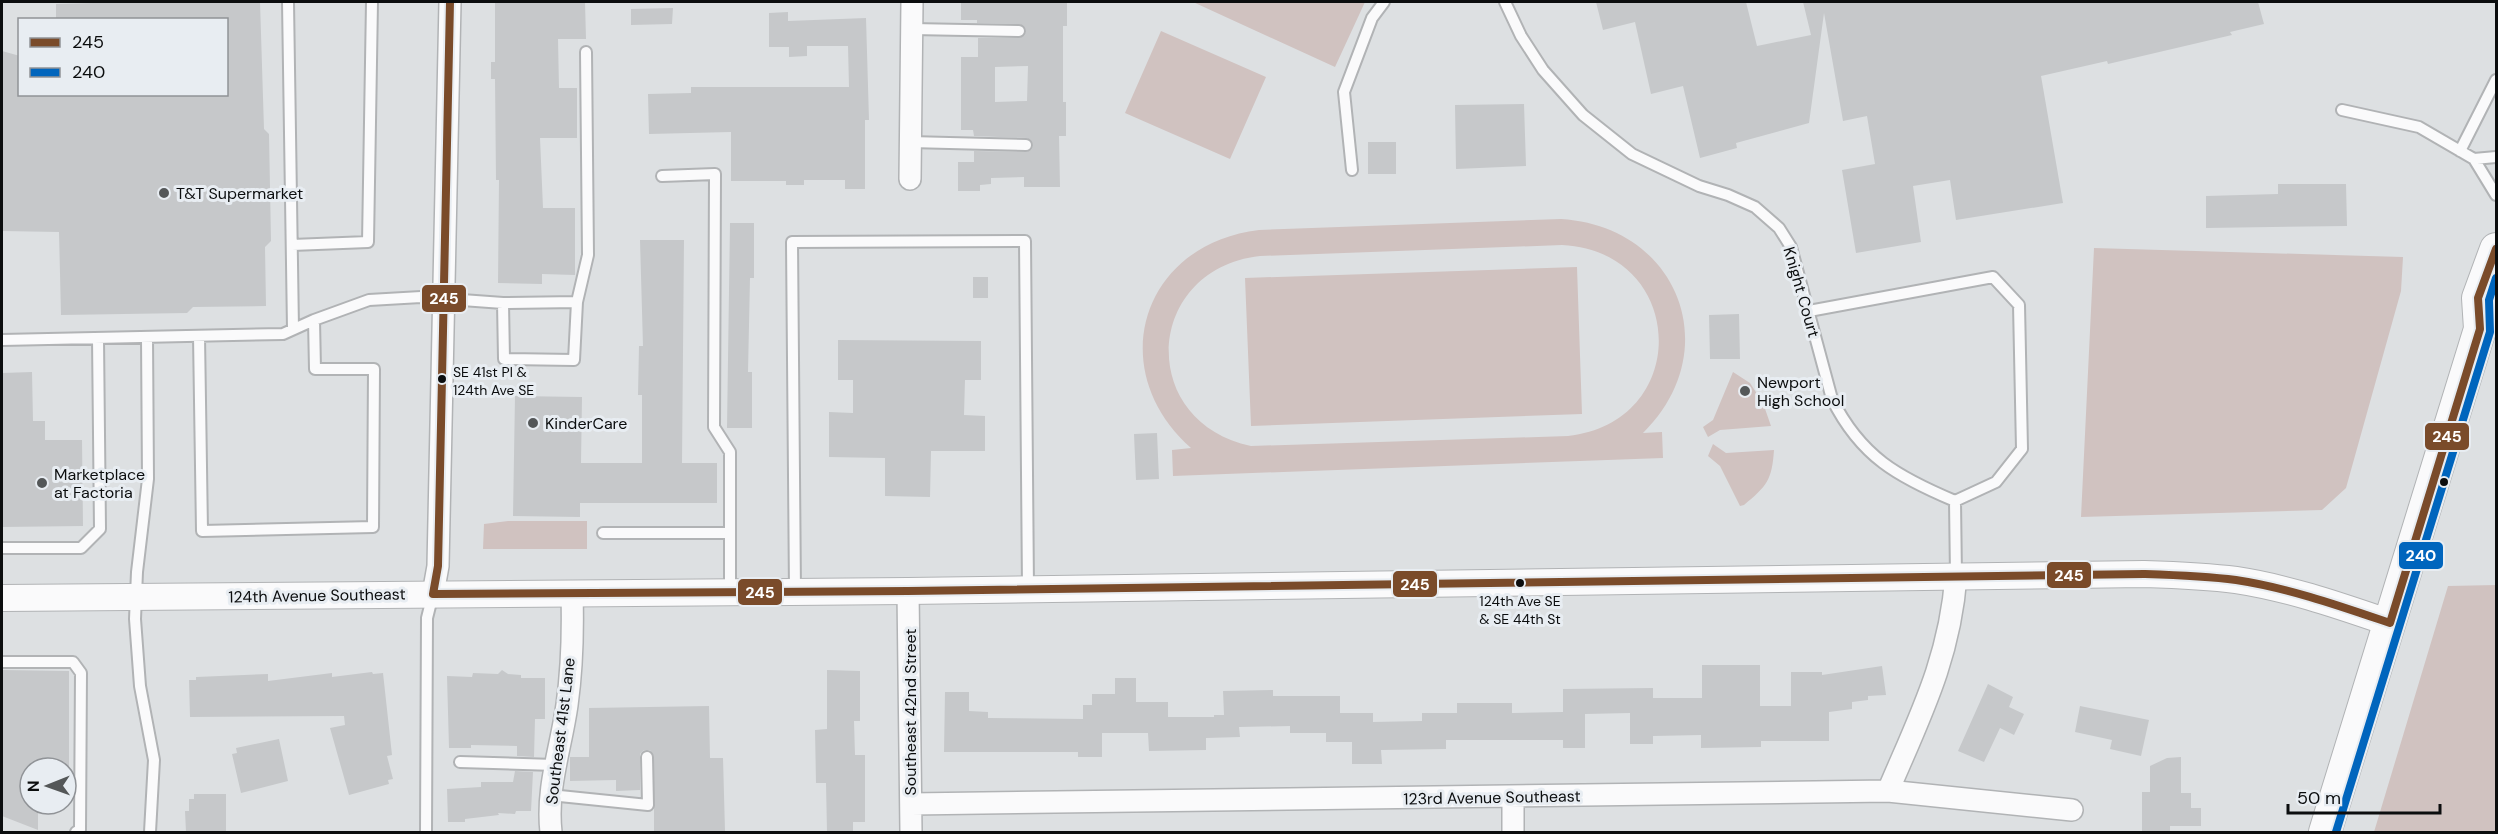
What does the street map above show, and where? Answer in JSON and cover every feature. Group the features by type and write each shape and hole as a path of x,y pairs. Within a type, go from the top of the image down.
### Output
{"main road":[{"path":"2325,832 2488,321 2478,298 2496,249"}],"street":[{"path":"433,594 438,566 450,2"},
{"path":"910,180 912,2"},
{"path":"1888,791 1937,678 1954,608 1956,564"},
{"name":"124th Avenue Southeast","path":"2,597 1028,590 1956,564 2236,580 2300,593 2390,623"},
{"name":"Southeast 42nd Street","path":"908,591 911,832"},
{"name":"Southeast 41st Lane","path":"551,832 550,795 567,706 572,594"},
{"name":"123rd Avenue Southeast","path":"911,804 1888,791 2072,810"},
{"path":"1513,797 1513,832"}],"lane":[{"path":"288,2 293,329"},
{"path":"292,245 368,242 372,2"},
{"path":"1352,170 1344,92 1372,18 1384,2"},
{"name":"Knight Court","path":"1505,2 1521,36 1544,70 1583,115 1632,154 1699,186 1755,207 1779,228 1791,247 1832,399 1842,419 1878,461 1910,482 1955,501"},
{"path":"912,29 1019,31"},
{"path":"503,303 504,359 574,360 577,302 588,255 586,52"},
{"path":"2460,151 2496,80"},
{"path":"2342,110 2419,127 2474,159 2496,195"},
{"path":"910,142 1026,145"},
{"path":"2474,159 2496,158"},
{"path":"662,176 715,174 714,427 730,452 730,592"},
{"path":"795,591 792,242 1013,241 1025,241 1028,590"},
{"path":"1809,311 1993,277 2019,305 2022,449 1996,482 1955,501 1956,564"},
{"path":"2,340 283,334 369,300 421,297 445,301 503,303 577,302"},
{"path":"199,336 202,531 373,526 374,369 315,369 314,320"},
{"path":"147,337 148,479 135,597 140,687 153,760 150,832"},
{"path":"2,548 81,548 100,529 98,338"},
{"path":"603,533 730,533"},
{"path":"426,832 427,618 433,594"},
{"path":"2,662 73,662 81,673 80,830 76,832"},
{"path":"550,795 648,805 647,757"},
{"path":"460,762 554,765"}],"shaded area":[{"path":"1193,2 1365,2 1335,67"},
{"path":"1161,31 1266,77 1230,159 1125,113"},
{"path":"1561,219 1602,227 1635,244 1661,268 1677,298 1685,331 1682,366 1668,400 1643,433 1662,432 1663,458 1173,476 1172,450 1191,448 1164,417 1148,383 1143,348 1148,315 1162,285 1186,259 1219,240 1259,230","holes":["1562,245 1603,254 1633,275 1652,304 1659,338 1654,371 1637,401 1609,424 1568,436 1251,446 1214,431 1188,408 1173,379 1169,347 1176,316 1193,288 1222,267 1260,256"]},
{"path":"2094,248 2403,257 2401,291 2346,488 2322,510 2081,517"},
{"path":"1577,267 1582,414 1251,426 1245,278"},
{"path":"1733,372 1750,383 1763,403 1771,426 1720,430 1708,437 1703,427 1713,420"},
{"path":"1713,444 1726,453 1774,450 1772,469 1767,482 1744,505 1740,506 1720,466 1708,456"},
{"path":"508,521 587,521 587,549 483,549 484,524"},
{"path":"2496,585 2496,832 2374,832 2448,586"}],"building":[{"name":"T&T Supermarket","path":"260,2 264,129 269,134 271,241 265,247 266,306 193,307 187,313 61,315 59,232 2,231 2,51 18,55 18,96 228,96 228,18 56,18 56,4"},
{"path":"495,2 585,2 586,39 558,39 559,88 577,88 577,138 540,138 543,208 575,208 575,275 542,274 542,284 498,283 499,180 496,180 495,79 491,79 491,62 495,62"},
{"path":"961,2 1067,2 1067,26 1063,26 1063,102 1066,102 1066,136 1059,136 1060,187 1024,187 1024,177 991,178 991,184 980,185 980,191 958,191 958,162 974,162 974,151 1026,152 1032,149 1033,145 1027,138 974,136 973,130 961,130 961,57 978,57 978,38 1019,38 1025,35 1026,31 1020,24 977,23 977,20 961,20","holes":["1028,66 1027,101 995,102 995,67"]},
{"path":"1596,2 1746,2 1757,46 1811,35 1803,2 2258,2 2264,24 2230,32 2232,35 2108,64 2107,61 2041,76 2063,203 1956,220 1950,180 1913,186 1921,242 1856,253 1842,170 1875,164 1867,116 1843,121 1824,13 1809,123 1736,143 1737,148 1700,158 1683,86 1651,94 1635,22 1603,30"},
{"path":"673,8 672,24 631,25 631,9"},
{"path":"788,12 788,21 866,18 869,120 865,120 865,189 845,189 845,180 804,180 804,185 786,185 786,181 731,181 731,132 649,134 648,94 691,93 691,87 849,87 848,46 807,46 807,56 789,57 789,47 769,47 769,13"},
{"path":"1524,104 1526,166 1456,169 1455,105"},
{"path":"1368,142 1396,142 1396,174 1368,174"},
{"path":"2278,184 2346,184 2347,226 2206,228 2206,196 2278,194"},
{"path":"730,223 754,223 754,278 750,278 748,372 752,372 752,428 727,428"},
{"path":"640,240 684,240 682,463 717,463 717,503 580,503 580,517 513,516 515,396 582,397 581,463 642,463 642,395 638,395 639,346 643,346"},
{"path":"973,277 988,277 988,298 973,298"},
{"path":"1739,314 1740,359 1710,359 1709,315"},
{"path":"838,340 981,341 981,380 965,380 964,415 985,416 985,451 931,451 930,497 885,496 885,458 829,457 829,412 853,413 853,380 838,380"},
{"name":"Marketplace at Factoria","path":"32,372 33,421 45,421 45,440 82,440 83,526 2,527 2,373"},
{"path":"1157,433 1159,479 1136,480 1134,434"},
{"path":"1702,665 1760,665 1760,706 1791,706 1791,672 1822,672 1822,675 1882,666 1886,695 1868,696 1868,700 1852,702 1852,709 1829,712 1829,741 1761,741 1761,747 1701,748 1701,735 1653,736 1653,744 1630,744 1630,713 1585,714 1585,748 1563,748 1563,740 1446,740 1446,749 1381,750 1382,764 1352,764 1352,742 1326,742 1326,733 1290,733 1290,726 1239,727 1240,737 1206,738 1206,750 1149,751 1148,733 1102,733 1102,757 1078,757 1078,752 944,752 945,692 969,692 969,711 988,712 988,718 1083,719 1083,705 1092,705 1092,694 1115,694 1115,678 1136,678 1136,702 1168,702 1168,717 1224,715 1223,691 1273,690 1273,696 1340,696 1340,713 1373,713 1373,722 1422,721 1422,713 1457,713 1457,703 1512,703 1512,713 1563,712 1563,689 1653,688 1653,698 1702,698"},
{"path":"2,670 69,671 69,756 18,756 18,816 38,816 38,830 2,816"},
{"path":"502,670 508,674 521,675 521,678 545,678 545,719 535,719 534,757 517,756 517,746 471,745 471,748 449,748 447,676 472,677 473,673 498,674"},
{"path":"827,670 860,671 860,721 854,721 855,755 865,755 865,822 853,822 853,832 827,832 826,783 816,783 815,730 827,729"},
{"path":"372,672 373,674 383,673 392,755 387,756 393,779 388,780 389,784 349,795 330,728 345,725 344,716 190,717 189,680 196,680 196,677 268,674 268,681 332,673 332,677"},
{"path":"1988,684 2013,697 2009,707 2024,714 2014,735 2000,728 1984,762 1958,751"},
{"path":"709,706 710,758 723,758 725,831 654,832 654,757 650,750 644,750 640,754 640,790 616,791 616,780 570,781 570,757 589,757 589,708"},
{"path":"2080,706 2149,720 2141,756 2110,749 2112,740 2075,732"},
{"path":"279,739 288,781 241,793 232,754 237,753 236,748"},
{"path":"2181,757 2181,793 2191,793 2191,808 2201,808 2201,826 2170,826 2170,832 2142,832 2142,792 2150,792 2150,766 2167,758"},
{"path":"515,771 533,772 531,811 516,811 515,814 498,813 499,815 465,819 465,822 448,822 447,789 481,787 481,782 513,782"},
{"path":"194,794 226,794 226,832 186,832 185,811 189,811 189,799 194,799"}],"transit line":[{"name":"245","path":"433,594 438,566 450,2"},
{"name":"245","path":"2390,623 2480,329 2478,298 2496,249"},
{"name":"240","path":"2336,832 2490,332 2489,300 2496,278"},
{"name":"245","path":"433,594 908,591 2144,574 2256,583 2314,598 2390,623"}],"place":[{"name":"T&T Supermarket","path":"164,193"},
{"name":"SE 41st Pl & 124th Ave SE","path":"442,379"},
{"name":"Newport High School","path":"1745,391"},
{"name":"KinderCare","path":"533,423"},
{"name":"Marketplace at Factoria","path":"42,483"},
{"name":"124th Ave SE & SE 44th St","path":"1520,583"}]}
